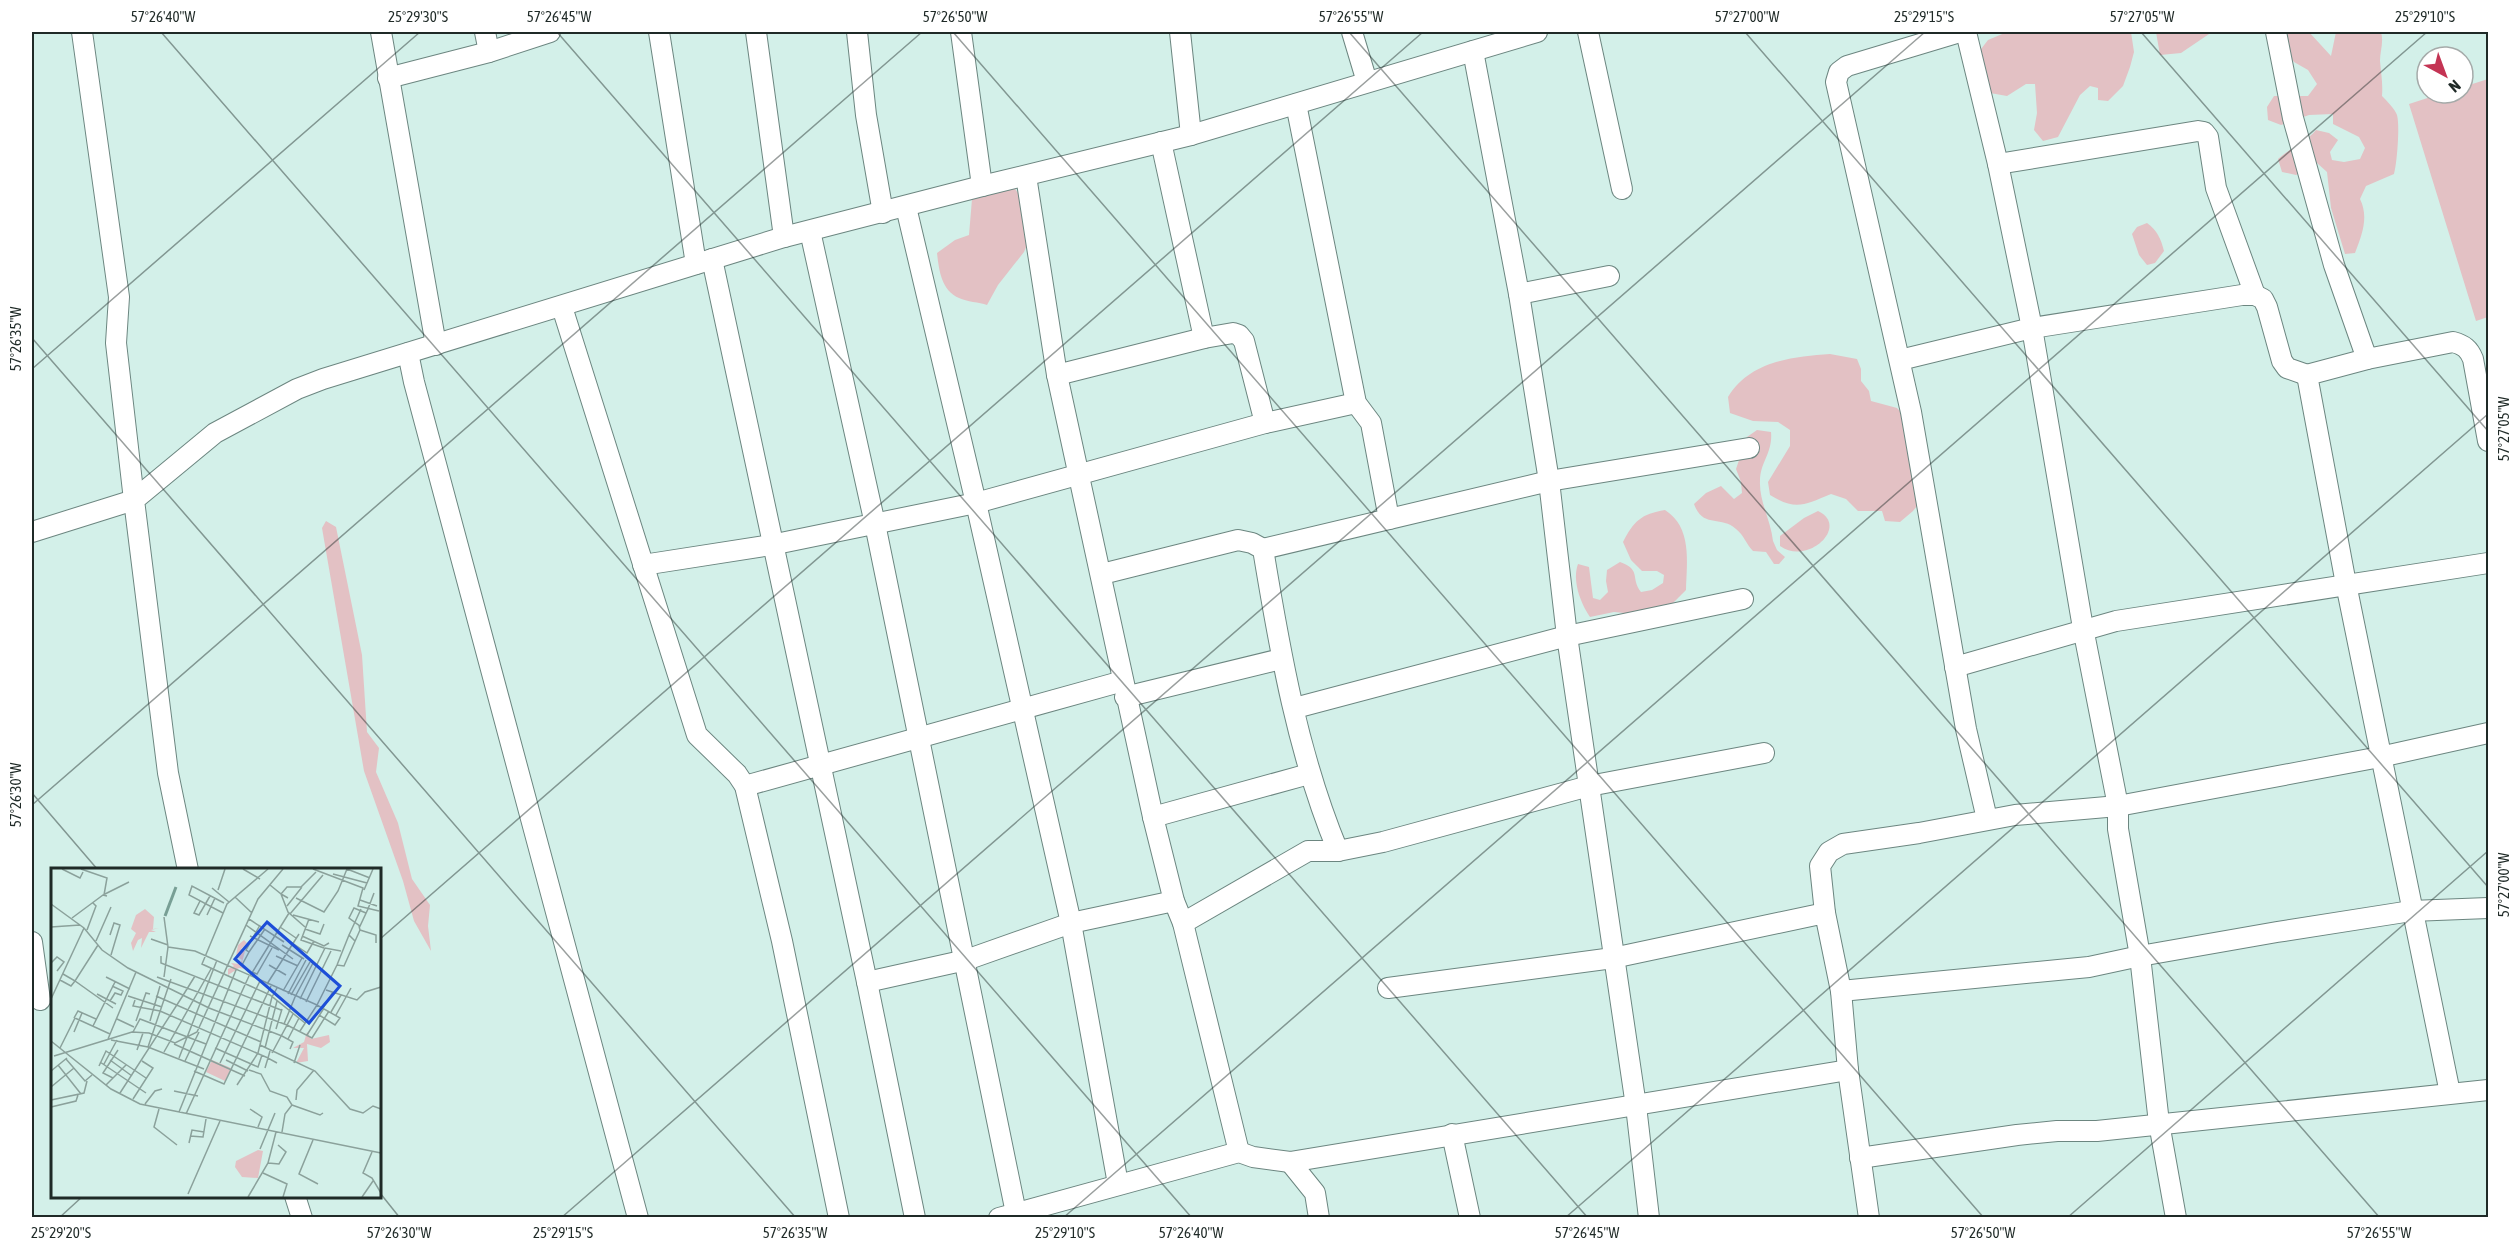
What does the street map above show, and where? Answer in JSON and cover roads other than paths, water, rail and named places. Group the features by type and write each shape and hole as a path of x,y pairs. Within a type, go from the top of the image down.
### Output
{"street":[{"path":"82,32 119,297 116,344 168,773 188,868"},
{"path":"381,32 436,345"},
{"path":"485,32 489,51"},
{"path":"388,78 550,32"},
{"path":"658,32 704,262 771,545 867,982 915,1218"},
{"path":"756,32 784,237"},
{"path":"857,32 866,115 883,213"},
{"path":"961,32 982,186"},
{"path":"1180,32 1191,135"},
{"path":"1352,32 1367,82"},
{"path":"32,532 134,500 215,433 297,389 784,237 1191,135 1537,32"},
{"path":"1588,32 1622,189"},
{"path":"1960,32 1847,66 1839,72 1836,82 1900,360 1923,475 1966,729 1987,819"},
{"path":"1966,32 1998,164 2032,328 2083,628 2118,806 2118,829 2140,956 2159,1123 2176,1218"},
{"path":"2276,32 2293,118 2308,175 2334,266 2367,359"},
{"path":"1473,51 1519,294 1549,481 1567,636 1636,1106 1649,1218"},
{"path":"1296,104 1356,403 1371,423 1389,519"},
{"path":"1998,164 2198,131 2204,132 2208,137 2216,188 2255,295"},
{"path":"1161,142 1204,338"},
{"path":"1026,176 1057,375 1102,574 1124,689 1153,817 1174,901 1183,923 1239,1152"},
{"path":"906,207 1071,923 1118,1184"},
{"path":"810,231 966,960 1008,1215 1051,1210 1118,1184 1239,1152 1253,1157 1290,1162 1848,1070"},
{"path":"1519,294 1609,276"},
{"path":"1900,360 2032,328 2255,295 2263,299 2267,307 2282,361 2287,368 2307,375 2367,359 2453,342 2464,346 2473,359 2488,441"},
{"path":"562,307 697,735 737,774 745,786 782,941 839,1218"},
{"path":"1057,375 1204,338 1233,333 1245,341 1264,423"},
{"path":"408,353 638,1218"},
{"path":"2307,375 2346,584 2379,737 2380,757 2450,1093"},
{"path":"643,565 771,545 976,503 1264,423 1356,403"},
{"path":"1102,574 1238,540 1252,543 1263,549 1549,481 1749,448"},
{"path":"1263,549 1281,658 1295,708 1309,774 1338,851"},
{"path":"1955,667 2083,628 2182,609 2488,563"},
{"path":"1295,708 1567,636 1743,599"},
{"path":"745,786 1023,709 1281,658"},
{"path":"1869,1218 1848,1070 1841,991 1825,914 1820,866 1829,852 1843,844 1919,833 1987,819 2118,806 2380,757 2488,733"},
{"path":"1183,923 1308,850 1338,851 1383,842 1589,786 1764,753"},
{"path":"1153,817 1309,774"},
{"path":"867,982 966,960 1071,923 1174,901"},
{"path":"1841,991 2089,967 2140,956 2411,911 2488,908"},
{"path":"1388,988 1613,958 1825,914"},
{"path":"32,942 41,999"},
{"path":"1860,1158 2017,1135 2057,1131 2097,1131 2488,1090"},
{"path":"1452,1134 1470,1218"},
{"path":"1319,1218 1315,1193 1326,1156"},
{"path":"1290,1162 1315,1193"},
{"path":"295,1198 302,1218"}]}
